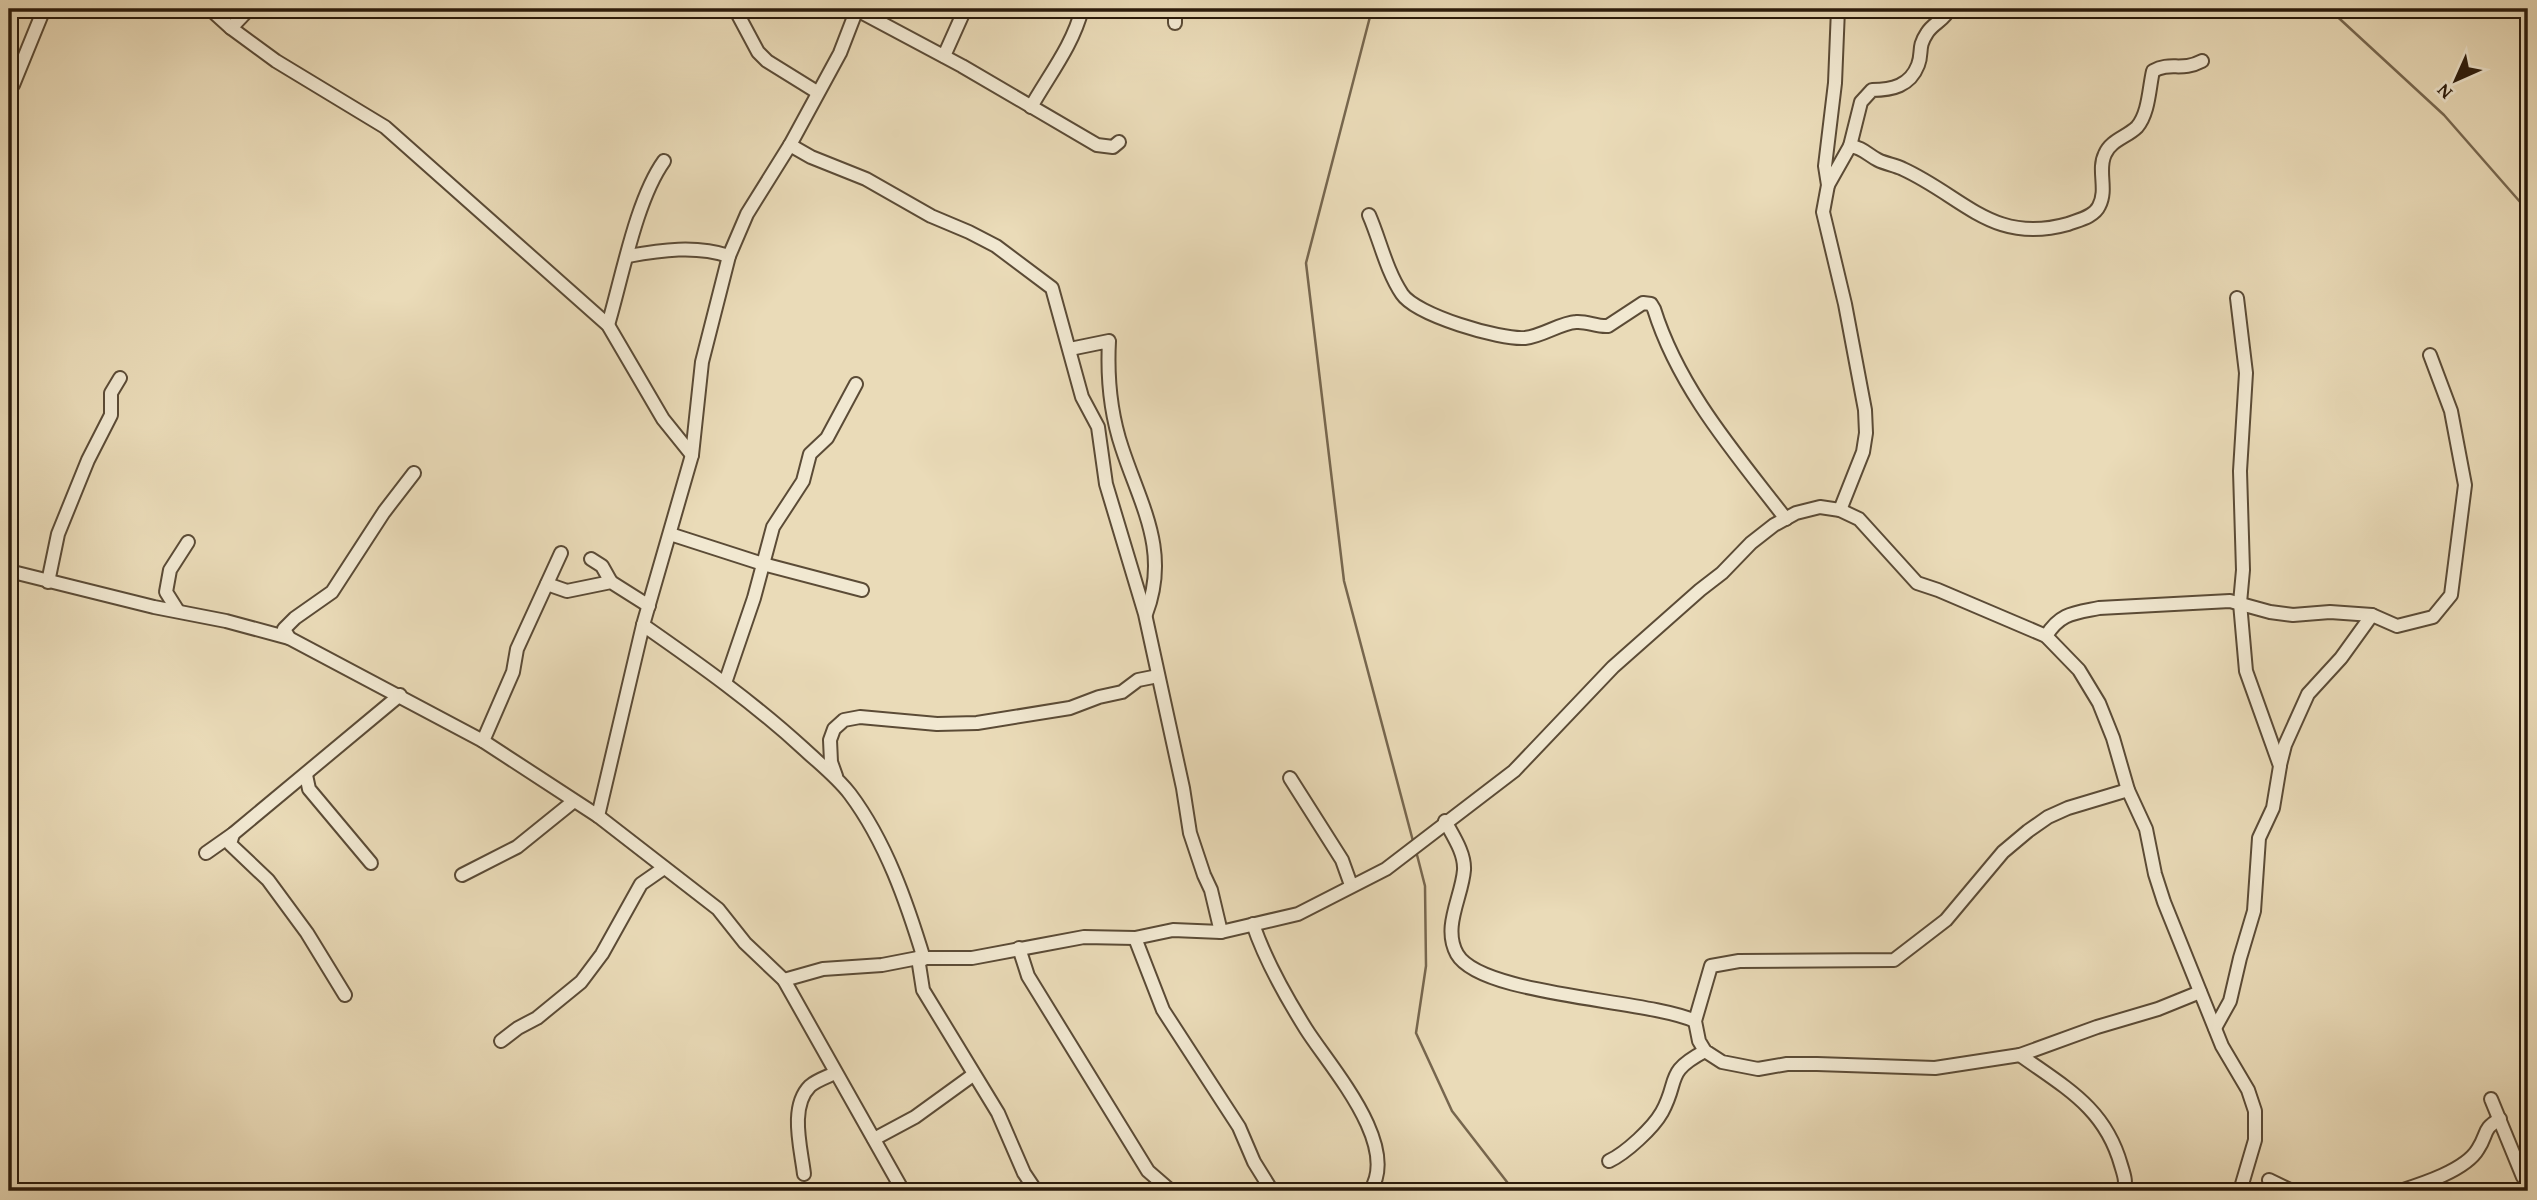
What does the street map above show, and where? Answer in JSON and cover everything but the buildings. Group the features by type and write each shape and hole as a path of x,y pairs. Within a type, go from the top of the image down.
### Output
{"street":[{"path":"9,87 13,85 44,9"},
{"path":"210,9 230,28 276,61 385,127 608,325 663,419 692,455"},
{"path":"230,28 249,9"},
{"path":"735,9 758,52 767,61 817,92"},
{"path":"598,816 643,625 692,455 702,362 729,256 747,214 790,145 840,53 857,9 1097,145 1112,147 1119,142"},
{"path":"944,56 965,9"},
{"path":"1031,107 1052,69 1070,44 1082,9"},
{"path":"1175,9 1175,23"},
{"path":"1828,185 1825,166 1835,83 1838,9"},
{"path":"1840,510 1860,462 1866,433 1845,304 1823,212 1828,185 1850,146 1861,102 1872,90 1892,90 1905,83 1918,64 1919,44 1930,27 1947,15 1949,9"},
{"path":"1850,146 1859,146 1877,159 1903,169 1992,222 2022,230 2040,230 2062,225 2089,216 2099,208 2104,185 2103,157 2109,147 2137,127 2142,118 2153,71 2164,65 2182,68 2202,61"},
{"path":"790,145 811,158 866,179 931,216 969,232 1005,252 1052,288 1082,397 1098,427 1106,484 1119,519 1146,614 1190,833 1211,890 1221,932"},
{"path":"608,325 642,207 655,174 664,161"},
{"path":"1369,215 1403,296 1428,311 1470,328 1500,336 1525,338 1575,322 1608,326 1643,303 1651,304 1687,385 1750,474 1786,519"},
{"path":"628,256 657,251 709,249 729,256"},
{"path":"2236,298 2246,373 2240,471 2243,570 2240,603 2246,671 2280,765"},
{"path":"1070,349 1109,341 1107,370 1111,408 1122,450 1139,491 1154,542 1153,594 1146,614"},
{"path":"2046,636 2054,623 2066,615 2099,608 2230,601 2293,615 2330,612 2372,615 2397,626 2433,617 2451,595 2465,485 2451,411 2430,355"},
{"path":"48,582 58,534 88,460 111,415 111,393 120,378"},
{"path":"725,683 773,527 803,481 810,454 827,438 856,384"},
{"path":"289,638 284,629 331,592 384,512 414,473"},
{"path":"784,980 823,969 882,965 921,958 972,958 1084,937 1135,938 1173,930 1221,932 1298,914 1386,869 1445,821 1514,771 1613,667 1722,573 1751,543 1774,525 1796,513 1820,507 1840,510 1858,519 1917,583 2046,636 2079,670 2099,703 2113,738 2128,790 2146,829 2164,902 2222,1046 2248,1090 2255,1111 2255,1140 2239,1191"},
{"path":"670,534 763,564 862,590"},
{"path":"178,611 166,592 170,570 188,542"},
{"path":"483,741 513,672 517,649 561,553"},
{"path":"591,559 602,566 611,582 649,606"},
{"path":"9,571 289,638 483,741 598,816 718,909 745,943 784,980 903,1191"},
{"path":"547,584 567,591 611,582"},
{"path":"2215,1028 2230,1001 2254,911 2259,838 2273,808 2285,745 2308,694 2334,666 2372,615"},
{"path":"643,625 725,683 777,725 838,780 861,811 893,872 921,958 923,990 998,1113 1024,1173 1036,1191"},
{"path":"838,780 831,762 830,740 834,729 844,720 860,717 937,724 977,723 1070,708 1122,692 1138,680 1158,676"},
{"path":"206,853 306,775 400,695"},
{"path":"306,775 309,789 371,863"},
{"path":"1290,778 1342,860 1351,885"},
{"path":"2128,790 2068,808 2048,817 2028,831 2003,852 1946,920 1894,960 1739,961 1711,967 1695,1021 1699,1041 1705,1051 1722,1062 1758,1069 1787,1064 1935,1068 2020,1055 2097,1027 2158,1009 2200,992"},
{"path":"462,875 517,848 574,801"},
{"path":"1445,821 1462,852 1464,869 1453,912 1452,939 1458,955 1466,962 1487,976 1508,983 1608,1003 1650,1008 1695,1021"},
{"path":"233,834 230,844 268,880 307,933 345,995"},
{"path":"501,1041 537,1018 591,972 641,884 664,868"},
{"path":"1253,924 1259,943 1306,1029 1330,1062 1368,1126 1375,1145 1377,1166 1375,1183 1370,1191"},
{"path":"1135,938 1163,1010 1239,1127 1254,1162 1272,1191"},
{"path":"1019,948 1028,976 1148,1171 1171,1191"},
{"path":"1609,1161 1618,1157 1650,1127 1662,1112 1678,1069 1705,1051"},
{"path":"2020,1055 2080,1098 2103,1122 2117,1151 2126,1183 2123,1191"},
{"path":"804,1174 798,1130 802,1098 811,1086 835,1073"},
{"path":"874,1139 915,1117 974,1075"},
{"path":"2491,1099 2526,1176 2521,1191"},
{"path":"2400,1191 2460,1166 2478,1150 2487,1126 2500,1119"},
{"path":"2269,1181 2292,1191"}],"waterway":[{"path":"1372,9 1306,263 1344,581 1413,841"},
{"path":"2329,9 2444,115 2528,211"},
{"path":"1416,851 1425,886 1426,966 1416,1033 1452,1111 1514,1191"}]}
